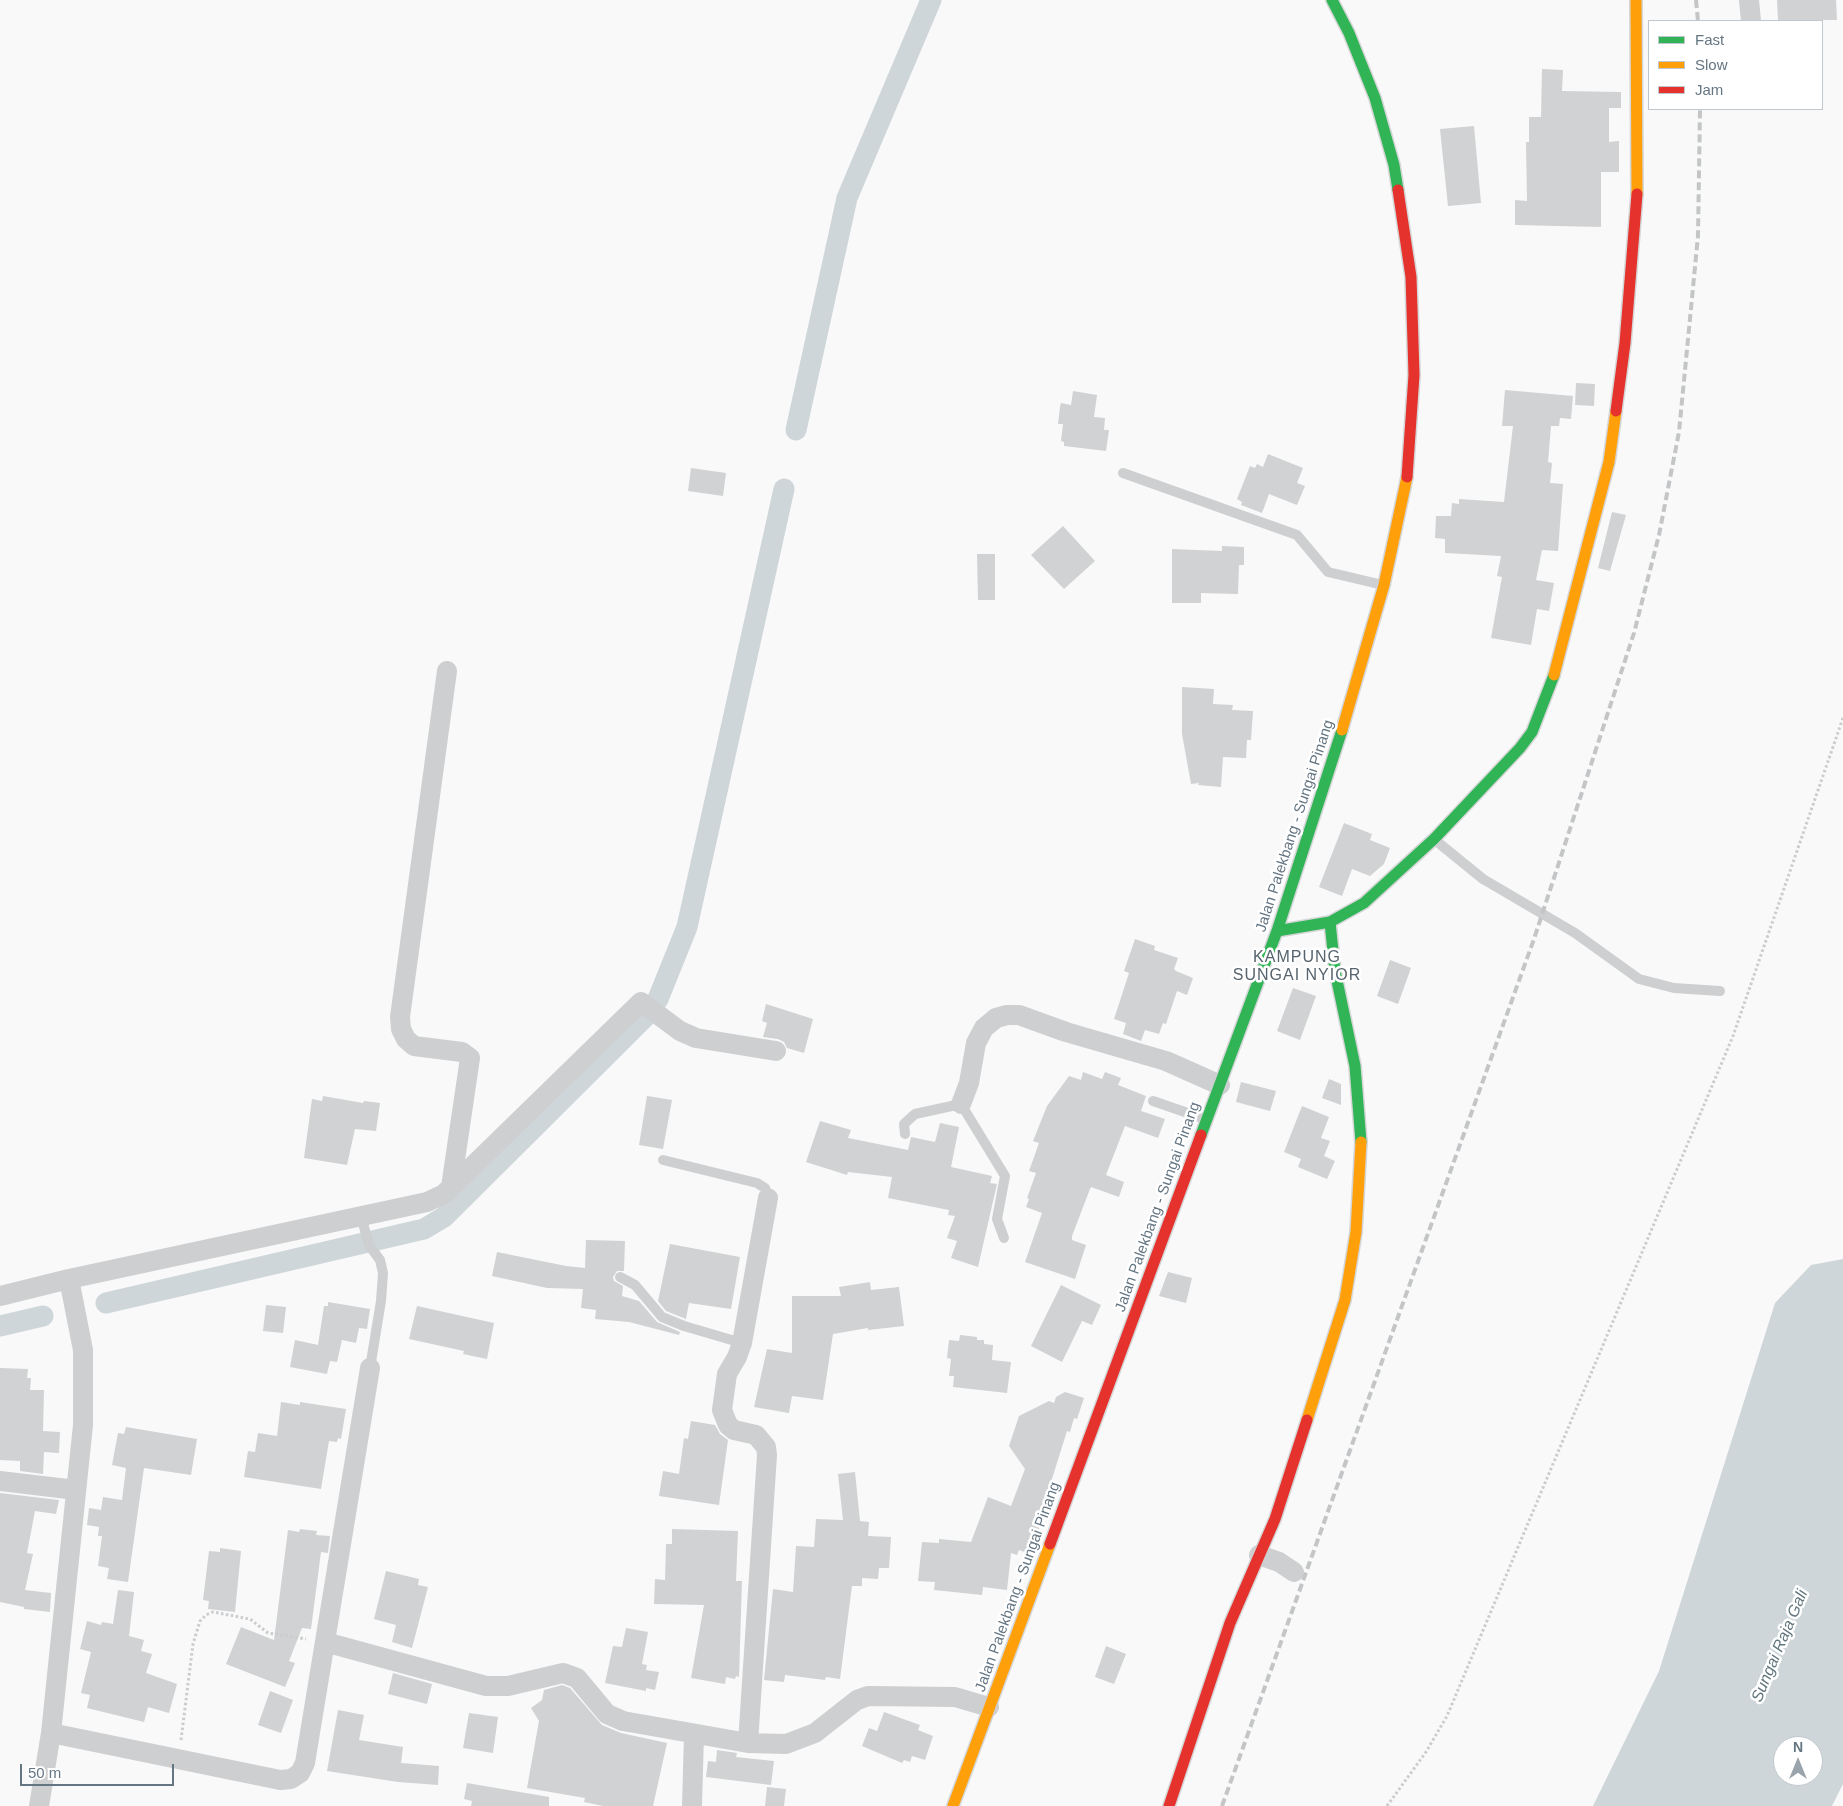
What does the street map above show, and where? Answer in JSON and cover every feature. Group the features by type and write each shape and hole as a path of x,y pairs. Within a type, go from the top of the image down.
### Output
{"street":[{"name":"Jalan Palekbang - Sungai Pinang","path":"953,1806 1277,931 1334,760 1384,585 1406,484 1414,375 1411,276 1394,165 1380,117 1349,33 1332,0"},
{"path":"1277,931 1330,922 1364,903 1434,839 1532,732 1551,686 1607,472 1626,343 1637,208 1636,0"},
{"path":"1749,0 1751,20"},
{"path":"447,670 400,1017 401,1029 406,1039 414,1046 462,1052 470,1058 451,1187"},
{"path":"1169,1806 1230,1623 1275,1519 1340,1317 1356,1232 1360,1135 1358,1085 1335,971 1330,922"},
{"path":"0,1296 71,1287 363,1221 427,1202 444,1194 641,1002 680,1031 696,1038 776,1051"},
{"path":"961,1104 969,1083 976,1043 984,1028 996,1018 1007,1015 1019,1015 1066,1032 1166,1061 1220,1085"},
{"path":"748,1743 767,1455 762,1440 756,1435 734,1430 724,1418 726,1374 738,1356 742,1342 768,1198"},
{"path":"39,1806 51,1733 83,1425 83,1350 71,1287"},
{"path":"51,1733 178,1761 280,1780 291,1779 300,1773 305,1763 370,1368"},
{"path":"0,1481 76,1490"},
{"path":"1260,1555 1279,1562 1294,1572"},
{"path":"325,1642 486,1686 508,1686 563,1673 577,1678 607,1714 615,1718 748,1743 786,1744 815,1733 857,1700 868,1696 955,1697 989,1707"},
{"path":"692,1806 694,1734"}],"lane":[{"path":"1123,473 1297,535 1328,572 1384,585"},
{"path":"1434,839 1483,879 1575,933 1639,978 1674,988 1720,991"},
{"path":"1153,1101 1206,1119"},
{"path":"905,1134 904,1124 915,1114 961,1104 1005,1176 997,1219 1004,1238"},
{"path":"663,1160 757,1183 766,1188 768,1198"},
{"path":"363,1221 369,1245 380,1260 383,1273 381,1301 370,1368"},
{"path":"620,1277 635,1285 662,1317 684,1326 742,1342"}],"path":[{"path":"1387,1806 1426,1752 1447,1716 1721,1063 1843,718"},
{"path":"178,1761 193,1644 200,1620 206,1615 213,1612 250,1619 268,1633 325,1642"}],"water":[{"name":"Sungai Raja Gali","path":"1843,1259 1843,1784 1832,1806 1593,1806 1659,1671 1775,1303 1811,1265"}],"building":[{"path":"1777,0 1836,0 1837,20 1778,20"},
{"path":"1542,69 1563,70 1562,91 1621,92 1621,108 1609,108 1609,142 1619,141 1619,172 1601,172 1601,227 1515,225 1515,200 1527,201 1526,142 1529,142 1529,117 1541,117"},
{"path":"1474,126 1481,203 1448,206 1440,129"},
{"path":"1576,383 1595,384 1594,406 1575,405"},
{"path":"1505,390 1573,396 1571,419 1560,418 1559,426 1551,426 1548,462 1552,463 1550,483 1563,484 1558,551 1542,550 1536,580 1554,583 1549,611 1537,609 1531,645 1491,638 1502,577 1497,576 1501,556 1445,553 1445,539 1435,538 1436,516 1451,516 1452,503 1459,504 1459,499 1504,502 1513,426 1502,426"},
{"path":"1073,391 1097,395 1094,417 1105,418 1104,430 1109,430 1106,451 1064,446 1064,442 1061,441 1063,424 1058,424 1060,407 1061,403 1071,405"},
{"path":"1268,454 1303,468 1297,483 1305,486 1297,505 1269,494 1262,513 1241,505 1242,502 1237,499 1250,466 1255,468 1257,464 1263,467"},
{"path":"691,468 726,473 723,496 688,491"},
{"path":"1612,512 1626,515 1610,571 1598,568"},
{"path":"1063,526 1095,561 1064,589 1031,555"},
{"path":"1222,546 1244,547 1244,565 1239,565 1238,594 1201,593 1201,603 1172,603 1172,549 1222,551"},
{"path":"977,554 995,554 995,600 978,600"},
{"path":"1182,687 1214,689 1213,704 1233,705 1232,710 1253,711 1251,740 1247,740 1246,758 1223,757 1221,787 1198,785 1199,783 1191,784 1182,734"},
{"path":"1344,823 1372,834 1370,840 1390,848 1384,864 1370,876 1352,869 1342,896 1319,887"},
{"path":"1135,939 1155,946 1154,950 1178,958 1174,969 1193,978 1187,995 1177,991 1166,1024 1163,1023 1159,1034 1145,1030 1141,1041 1123,1034 1126,1023 1114,1019 1129,973 1124,971"},
{"path":"1390,960 1411,968 1398,1004 1377,996"},
{"path":"1293,988 1316,996 1300,1040 1277,1031"},
{"path":"766,1004 813,1019 804,1053 787,1048 784,1042 778,1039 763,1037 767,1023 762,1021"},
{"path":"1083,1072 1102,1079 1105,1072 1121,1078 1118,1085 1146,1096 1141,1111 1165,1119 1158,1138 1125,1126 1106,1175 1124,1182 1119,1197 1091,1187 1072,1236 1072,1240 1086,1245 1075,1279 1025,1262 1042,1213 1026,1207 1029,1199 1027,1198 1036,1173 1029,1171 1039,1143 1033,1141 1047,1106 1069,1076 1081,1080"},
{"path":"1329,1079 1341,1084 1341,1105 1322,1098"},
{"path":"1241,1082 1276,1091 1270,1111 1236,1102"},
{"path":"323,1096 363,1103 364,1101 380,1103 376,1131 355,1129 347,1165 304,1158 312,1099 322,1101"},
{"path":"647,1096 672,1100 663,1149 639,1145"},
{"path":"1302,1106 1329,1117 1321,1138 1330,1141 1324,1156 1335,1161 1327,1179 1298,1167 1301,1159 1284,1152"},
{"path":"820,1121 851,1130 848,1138 908,1150 911,1137 935,1142 940,1123 959,1127 951,1167 992,1176 990,1183 997,1184 978,1267 951,1258 957,1241 947,1238 955,1216 948,1215 949,1210 888,1198 892,1177 848,1172 847,1175 806,1162"},
{"path":"586,1240 625,1241 624,1271 617,1271 613,1277 614,1281 623,1286 622,1296 639,1301 657,1322 680,1332 679,1335 629,1322 595,1319 596,1310 581,1308 583,1289 547,1288 492,1276 497,1252 585,1268"},
{"path":"670,1244 740,1257 731,1309 689,1303 686,1319 666,1311 658,1301"},
{"path":"1168,1272 1192,1278 1186,1303 1159,1296"},
{"path":"870,1282 871,1290 899,1287 904,1326 868,1330 868,1328 833,1334 823,1400 792,1396 789,1413 754,1407 767,1349 792,1353 792,1296 841,1296 839,1287"},
{"path":"1061,1285 1101,1305 1092,1325 1082,1321 1062,1362 1031,1346"},
{"path":"328,1302 370,1309 367,1329 359,1328 356,1343 342,1340 337,1362 330,1361 327,1374 290,1367 295,1340 318,1345 324,1306 328,1306"},
{"path":"266,1305 286,1307 283,1333 263,1331"},
{"path":"417,1306 494,1323 487,1359 463,1354 464,1351 409,1339"},
{"path":"960,1335 977,1337 977,1340 984,1340 984,1344 993,1345 992,1360 1011,1362 1007,1393 953,1387 954,1376 949,1376 951,1359 947,1358 949,1340 959,1341"},
{"path":"0,1368 28,1369 27,1378 31,1378 30,1390 44,1390 43,1431 60,1432 59,1453 44,1452 43,1474 20,1471 20,1461 0,1460"},
{"path":"1065,1392 1084,1398 1077,1419 1074,1418 1070,1432 1067,1431 1040,1517 1043,1518 1030,1554 1019,1550 1017,1555 1011,1553 1007,1590 983,1587 982,1595 934,1590 935,1582 918,1581 922,1542 939,1543 939,1539 971,1542 988,1497 1011,1506 1025,1469 1009,1446 1019,1416 1049,1401 1054,1403 1056,1397"},
{"path":"281,1402 300,1405 300,1402 346,1409 341,1439 338,1438 337,1442 329,1441 321,1489 244,1477 248,1451 255,1452 258,1433 277,1436"},
{"path":"691,1421 715,1425 720,1434 728,1440 719,1505 659,1496 663,1471 679,1474 684,1438 688,1439"},
{"path":"126,1427 197,1439 191,1475 144,1468 128,1582 107,1579 109,1568 98,1566 102,1536 98,1536 99,1527 87,1525 89,1508 101,1510 103,1497 122,1500 126,1468 112,1465 118,1433 124,1434"},
{"path":"855,1472 860,1521 869,1522 868,1536 891,1537 889,1568 879,1568 878,1579 862,1578 862,1586 852,1586 840,1679 826,1677 825,1680 785,1675 784,1682 764,1680 773,1589 793,1592 796,1546 814,1547 816,1519 843,1520 838,1474"},
{"path":"0,1493 59,1500 56,1514 35,1511 27,1553 33,1554 25,1590 51,1593 50,1612 24,1609 24,1607 0,1602"},
{"path":"300,1529 317,1531 316,1535 330,1536 328,1553 321,1552 311,1629 302,1628 289,1661 295,1663 285,1687 226,1664 241,1627 274,1640 288,1530 299,1532"},
{"path":"672,1529 738,1531 736,1581 742,1581 739,1677 736,1676 735,1679 726,1677 725,1684 691,1678 704,1605 654,1604 655,1579 665,1580 666,1544 672,1544"},
{"path":"220,1548 241,1551 235,1612 208,1609 209,1601 203,1600 209,1551 220,1552"},
{"path":"386,1571 419,1579 418,1585 428,1587 412,1648 392,1642 396,1625 374,1619"},
{"path":"118,1590 134,1592 129,1636 144,1640 141,1651 152,1654 146,1673 177,1684 169,1713 148,1707 144,1722 87,1708 90,1695 81,1693 91,1652 80,1649 87,1621 101,1625 102,1622 113,1624"},
{"path":"626,1628 648,1632 642,1664 647,1665 646,1670 659,1672 655,1690 646,1688 646,1691 605,1683 613,1646 622,1647"},
{"path":"1106,1646 1126,1654 1114,1684 1095,1677"},
{"path":"393,1673 432,1684 427,1704 388,1694"},
{"path":"562,1685 570,1688 602,1725 621,1733 667,1743 653,1806 603,1806 584,1802 585,1798 527,1788 539,1721 531,1708 542,1700 544,1690"},
{"path":"270,1691 293,1700 281,1733 258,1725"},
{"path":"338,1710 364,1715 359,1740 403,1747 401,1763 439,1766 438,1785 398,1782 327,1771"},
{"path":"884,1712 920,1725 918,1730 933,1736 925,1760 912,1756 910,1762 904,1760 902,1763 862,1746 869,1728 877,1731"},
{"path":"469,1713 498,1717 493,1753 463,1748"},
{"path":"717,1750 737,1753 736,1757 774,1761 771,1785 706,1777 708,1761 716,1762"},
{"path":"467,1783 549,1797 549,1806 471,1806 472,1801 464,1799"},
{"path":"767,1787 786,1789 784,1806 765,1806"}],"waterway":[{"path":"796,430 847,198 931,0"},
{"path":"106,1303 424,1229 444,1217 644,1018 658,999 687,927 784,489"},
{"path":"0,1326 43,1316"}],"railway":[{"path":"1696,0 1698,20"},
{"path":"1222,1806 1534,939 1634,633 1659,535 1679,432 1698,236 1700,110"}],"traffic: fast":[{"path":"1332,0 1349,33 1375,98 1394,165 1398,190"},
{"path":"1277,931 1330,922 1364,903 1434,839 1520,748 1532,732 1554,675"},
{"path":"1201,1135 1277,931 1342,730"},
{"path":"1330,922 1335,971 1355,1066 1361,1142"}],"traffic: slow":[{"path":"1636,0 1637,194"},
{"path":"1554,675 1609,462 1616,411"},
{"path":"1342,730 1384,585 1407,477"},
{"path":"1307,1420 1345,1300 1356,1232 1361,1142"},
{"path":"953,1806 1050,1544"}],"traffic: jam":[{"path":"1398,190 1411,277 1414,375 1407,477"},
{"path":"1616,411 1625,343 1637,194"},
{"path":"1050,1544 1201,1135"},
{"path":"1169,1806 1230,1623 1275,1519 1307,1420"}],"district":[{"name":"KAMPUNG SUNGAI NYIOR","path":"1297,967"}]}
